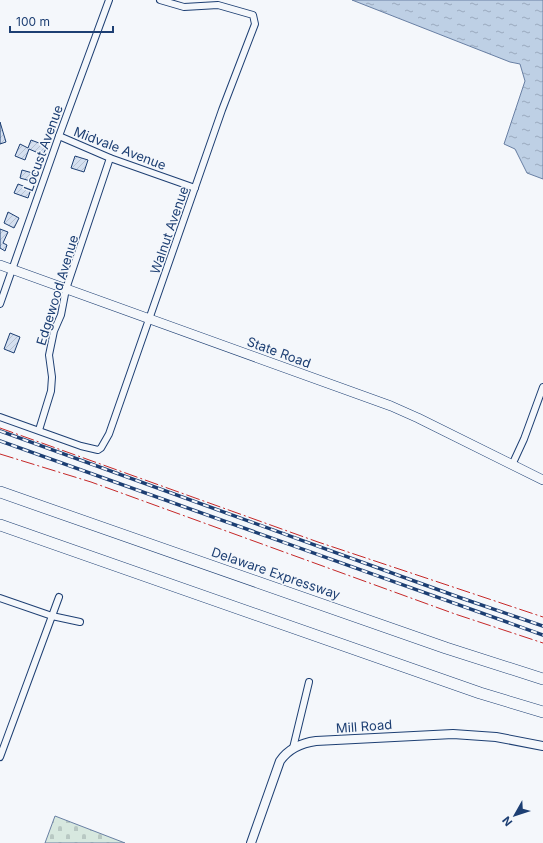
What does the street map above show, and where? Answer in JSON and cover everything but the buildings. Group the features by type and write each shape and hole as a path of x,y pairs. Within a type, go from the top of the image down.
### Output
{"highway":[{"name":"Delaware Expressway","path":"0,492 446,648 543,680"},
{"path":"0,525 480,693 543,712"}],"main road":[{"name":"State Road","path":"0,265 391,406 543,480"}],"street":[{"name":"Locust Avenue","path":"0,304 109,0"},
{"name":"Walnut Avenue","path":"39,430 81,446 98,450 101,448 109,434 222,110 255,24 253,15 218,5 184,8 160,0"},
{"name":"Midvale Avenue","path":"59,136 110,158 195,188"},
{"name":"Edgewood Avenue","path":"39,430 52,386 52,377 49,364 51,342 61,315 66,289 110,158"},
{"path":"512,464 541,396 543,386"},
{"path":"0,417 39,430"},
{"path":"0,757 59,597"},
{"path":"0,598 52,616 80,622"},
{"path":"251,843 276,769 284,755 293,748 310,682"},
{"name":"Mill Road","path":"293,748 316,741 453,734 496,737 543,746"},
{"path":"0,735 7,738"}],"green space":[{"path":"55,816 125,843 45,843"}],"water":[{"path":"352,0 543,0 543,179 527,173 515,149 504,144 525,81 520,64 510,62"}],"railway":[{"path":"0,431 461,598 543,626"},
{"path":"0,441 543,635"}],"power":[{"path":"0,428 318,542 543,617"},
{"path":"0,454 91,482 455,614 543,643"}]}
